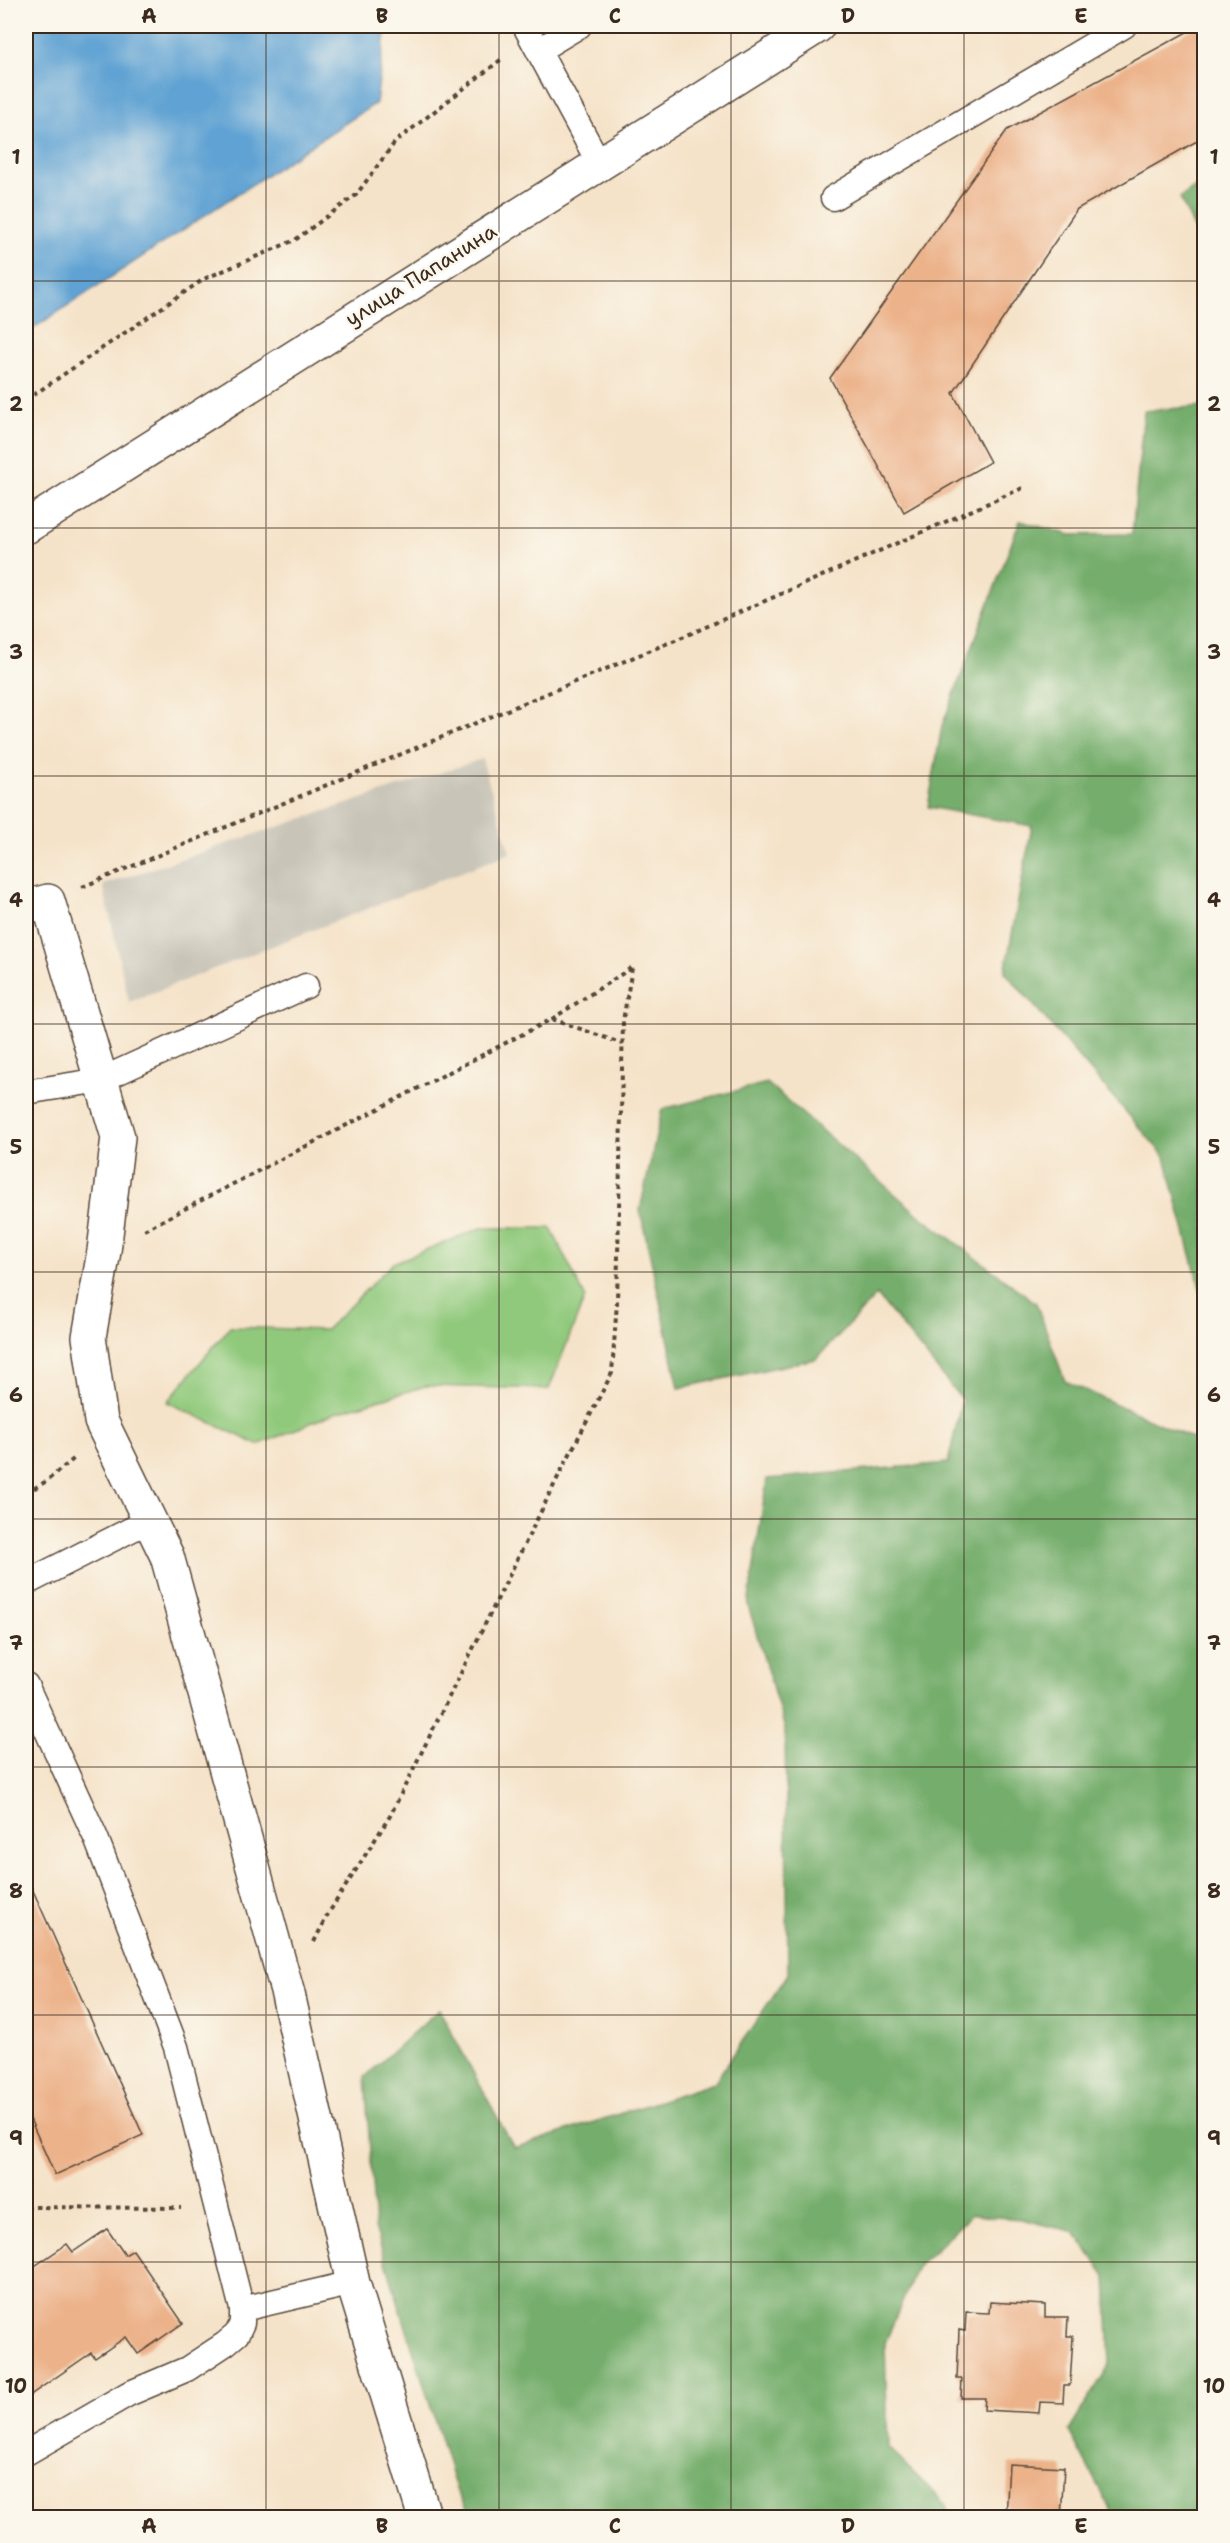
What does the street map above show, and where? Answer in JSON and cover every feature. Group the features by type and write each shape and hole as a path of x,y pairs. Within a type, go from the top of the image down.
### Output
{"street":[{"name":"улица Папанина","path":"26,527 818,26"},
{"path":"37,904 101,1080 118,1137 104,1251 89,1337 101,1420 167,1556 288,1994 353,2283 425,2517"}],"lane":[{"path":"579,26 532,37 599,163"},
{"path":"833,198 1124,26"},
{"path":"26,1092 101,1080 306,986"},
{"path":"26,1583 150,1520"},
{"path":"26,1685 96,1838 176,2047 242,2309 240,2328 237,2334 225,2344 187,2369 128,2394 26,2453"},
{"path":"242,2309 353,2283"}],"path":[{"path":"26,400 204,279 295,240 356,195 395,142 532,37"},
{"path":"37,904 692,633 1025,487"},
{"path":"104,1251 552,1019 632,968 623,1021 617,1302 612,1372 390,1816 328,1914 288,1994"},
{"path":"552,1019 623,1045"},
{"path":"26,1493 45,1482 77,1456"},
{"path":"26,2207 217,2208"}],"shaded area":[{"path":"482,759 510,853 129,1002 103,885"}],"green space":[{"path":"1204,181 1204,249 1180,198"},
{"path":"1204,406 1204,1303 1165,1157 1005,972 1032,826 928,807 942,726 1020,521 1070,535 1132,534 1144,411"},
{"path":"767,1083 919,1215 1036,1303 1065,1381 1204,1444 1204,2517 1113,2517 1069,2431 1110,2364 1106,2277 1074,2232 1021,2219 971,2215 917,2267 885,2343 888,2448 947,2505 949,2517 472,2517 457,2492 375,2227 365,2077 439,2009 514,2148 714,2083 788,1974 785,1729 748,1605 767,1479 948,1463 962,1400 877,1295 816,1359 679,1388 640,1210 662,1109"},
{"path":"481,1228 551,1228 585,1297 549,1389 426,1386 337,1412 258,1445 167,1402 230,1327 326,1330 393,1263"}],"water":[{"path":"26,26 386,26 376,103 26,333"}],"building":[{"path":"1198,26 1204,26 1204,137 1077,209 953,393 990,462 904,512 830,378 1007,130"},
{"path":"26,1875 143,2135 55,2175 26,2110"},
{"path":"107,2229 125,2255 133,2250 183,2323 138,2354 126,2337 95,2358 91,2353 26,2398 26,2272 67,2244 73,2252"},
{"path":"990,2302 1045,2305 1045,2317 1068,2317 1067,2336 1073,2336 1070,2385 1064,2385 1063,2403 1040,2402 1039,2413 984,2410 985,2398 961,2398 962,2379 957,2379 959,2330 965,2331 966,2312 989,2313"},
{"path":"1009,2464 1064,2467 1061,2518 1006,2518"}]}
